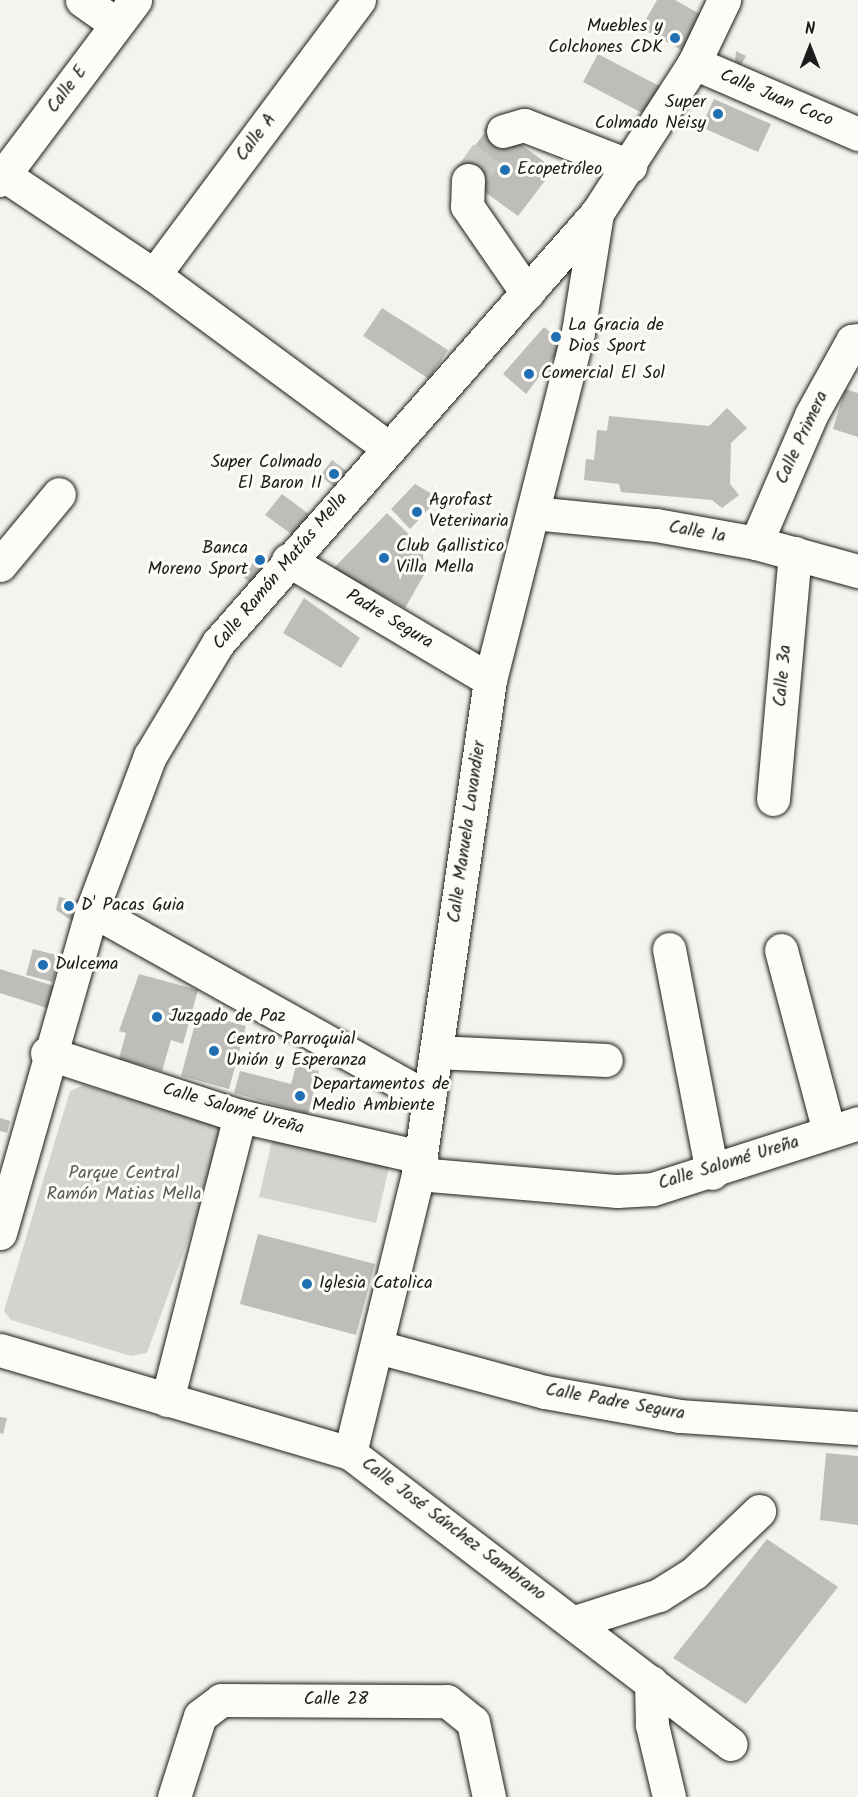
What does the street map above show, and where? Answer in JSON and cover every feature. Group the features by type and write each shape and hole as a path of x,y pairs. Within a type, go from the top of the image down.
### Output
{"street":[{"path":"82,0 126,12"},
{"name":"Calle A","path":"154,275 359,0"},
{"name":"Calle Ramón Matías Mella","path":"0,1233 47,1053 92,910 150,756 218,643 288,560 597,213 630,166 693,63 724,0"},
{"name":"Calle E","path":"2,178 126,12"},
{"name":"Calle Juan Coco","path":"693,63 858,134"},
{"path":"503,131 524,125 630,166"},
{"path":"2,178 154,275 389,448"},
{"path":"468,180 467,206 527,293"},
{"name":"Calle Manuela Lavandier","path":"350,1453 378,1347 419,1166 490,680 578,332 597,213"},
{"name":"Calle Primera","path":"756,543 811,415 852,340 858,339"},
{"path":"0,565 59,494"},
{"name":"Calle 1a","path":"533,513 656,525 756,543 858,571"},
{"name":"Calle 3a","path":"773,799 795,553"},
{"name":"Padre Segura","path":"288,560 490,680"},
{"path":"92,910 428,1098"},
{"path":"669,949 712,1173"},
{"path":"781,950 844,1127"},
{"path":"436,1052 606,1060"},
{"name":"Calle Salomé Ureña","path":"47,1053 240,1116 419,1166 617,1191 653,1189 712,1173 844,1127"},
{"path":"167,1400 240,1116"},
{"name":"Calle Padre Segura","path":"378,1347 545,1392 680,1416 858,1428"},
{"name":"Calle José Sánchez Sambrano","path":"0,1350 350,1453 575,1622 730,1744"},
{"path":"575,1622 659,1595 694,1573 759,1511"},
{"path":"651,1682 652,1725 669,1797"},
{"name":"Calle 28","path":"174,1797 200,1716 210,1706 221,1700 435,1701 462,1708 473,1722 489,1797"}],"green space":[{"name":"Parque Central Ramón Matias Mella","path":"84,1085 215,1125 225,1139 147,1353 131,1356 11,1320 4,1311 70,1091"},
{"path":"274,1132 391,1159 376,1223 259,1197"}],"building":[{"path":"657,0 675,0 707,18 687,53 641,28"},
{"path":"736,51 746,56 741,65 735,62"},
{"path":"598,54 663,88 648,116 583,82"},
{"path":"714,99 771,124 758,152 701,127"},
{"name":"Ecopetróleo","path":"492,123 554,169 518,216 456,171"},
{"path":"382,308 448,350 429,379 363,336"},
{"path":"544,327 564,344 526,394 503,374"},
{"path":"845,389 858,393 858,437 833,429"},
{"path":"727,408 747,428 731,443 730,484 739,495 722,508 712,500 621,492 619,484 584,480 586,459 594,460 597,430 607,431 609,416 709,426"},
{"name":"Super Colmado El Baron II","path":"332,460 348,472 336,488 320,476"},
{"name":"Agrofast Veterinaria","path":"415,484 439,498 410,529 391,509"},
{"path":"282,494 310,515 294,536 265,515"},
{"name":"Club Gallistico Villa Mella","path":"387,513 422,547 425,573 405,608 333,569"},
{"path":"259,556 270,564 253,585 242,576"},
{"path":"304,598 360,638 341,668 283,633"},
{"name":"D' Pacas Guia","path":"59,897 81,901 77,924 56,910"},
{"name":"Dulcema","path":"33,949 60,956 53,982 26,975"},
{"path":"0,969 54,986 47,1008 0,993"},
{"name":"Juzgado de Paz","path":"139,974 198,990 183,1044 171,1040 162,1071 119,1059 126,1033 119,1031"},
{"name":"Centro Parroquial Unión y Esperanza","path":"198,1013 246,1026 229,1089 181,1076"},
{"path":"296,1066 319,1071 308,1114 234,1093 240,1071 291,1084"},
{"path":"0,1118 10,1121 7,1133 0,1131"},
{"name":"Iglesia Catolica","path":"258,1234 375,1264 356,1335 240,1304"},
{"path":"0,1417 7,1418 3,1434 0,1433"},
{"path":"826,1453 858,1456 858,1525 820,1520"},
{"path":"767,1539 838,1587 746,1704 673,1658"}],"tunnel":[{"path":"468,180 503,131"}],"place":[{"name":"Muebles y Colchones CDK","path":"675,38"},
{"name":"Super Colmado Neisy","path":"718,114"},
{"name":"Ecopetróleo","path":"505,170"},
{"name":"La Gracia de Dios Sport","path":"556,337"},
{"name":"Comercial El Sol","path":"529,374"},
{"name":"Super Colmado El Baron II","path":"334,474"},
{"name":"Agrofast Veterinaria","path":"417,512"},
{"name":"Club Gallistico Villa Mella","path":"384,558"},
{"name":"Banca Moreno Sport","path":"260,560"},
{"name":"D' Pacas Guia","path":"69,906"},
{"name":"Dulcema","path":"43,965"},
{"name":"Juzgado de Paz","path":"157,1017"},
{"name":"Centro Parroquial Unión y Esperanza","path":"214,1051"},
{"name":"Departamentos de Medio Ambiente","path":"300,1096"},
{"name":"Iglesia Catolica","path":"307,1284"}]}
